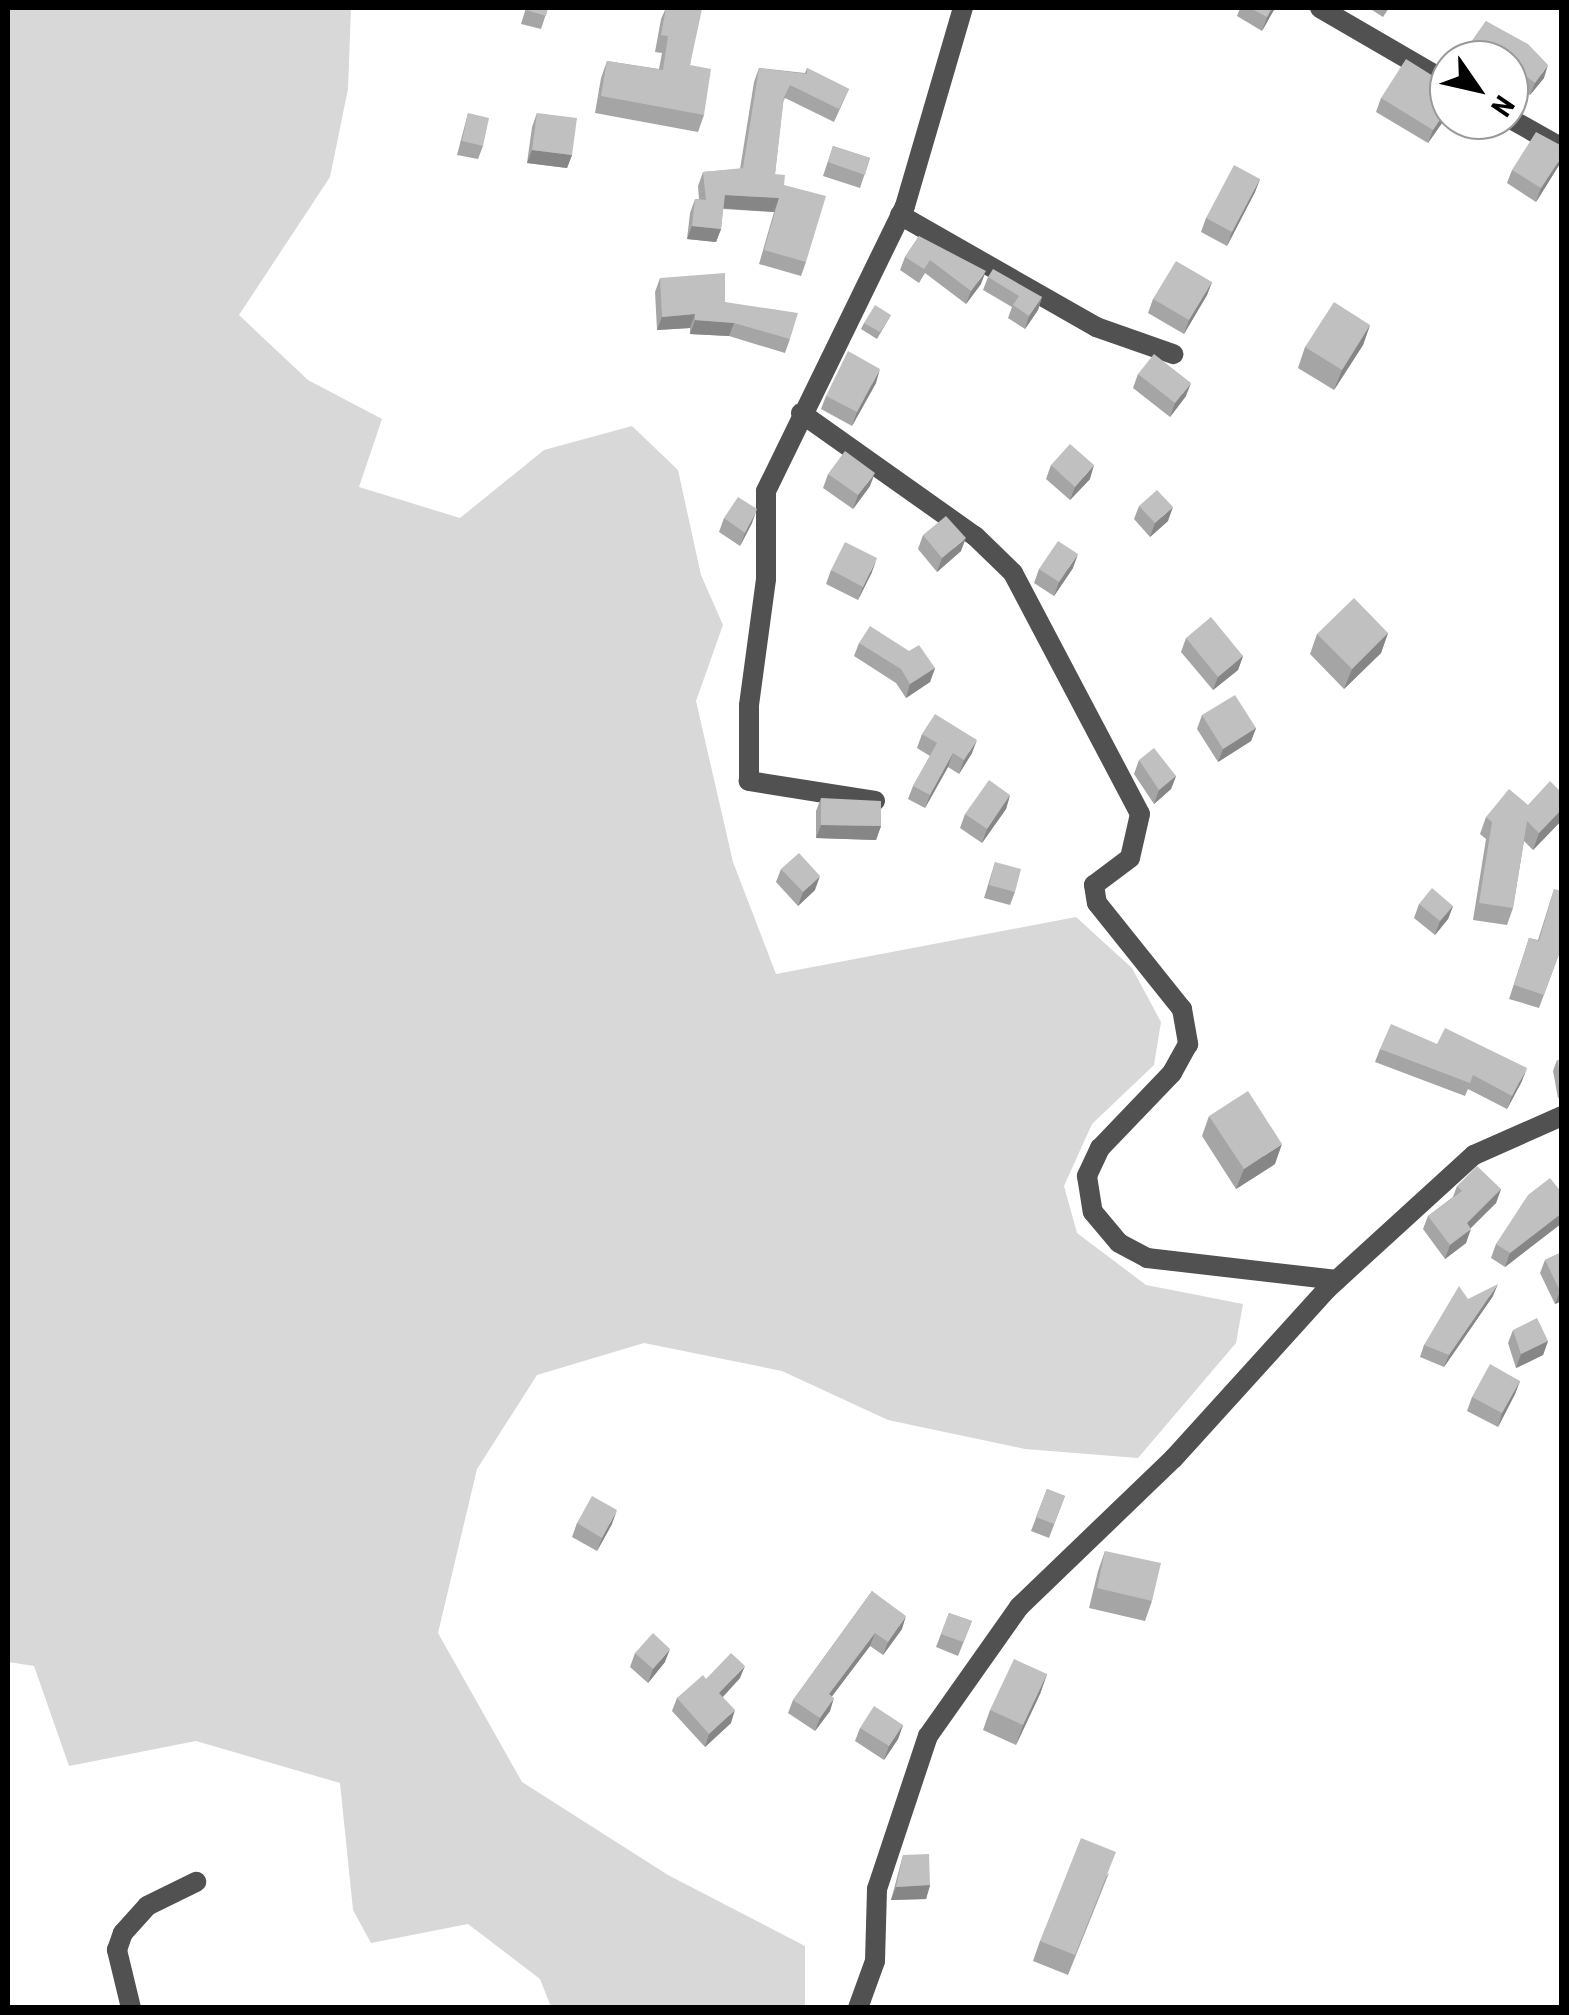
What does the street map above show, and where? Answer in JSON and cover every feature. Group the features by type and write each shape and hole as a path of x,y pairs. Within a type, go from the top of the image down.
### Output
{"street":[{"path":"875,801 749,781 766,492 801,413 900,216 963,8"},
{"path":"1320,8 1429,71"},
{"path":"1529,129 1562,148"},
{"path":"900,216 1096,327 1174,354"},
{"path":"801,413 974,536 1013,573 1140,814 1130,858 1094,885 1096,904 1182,1010 1188,1044 1172,1073 1100,1148 1088,1176 1093,1212 1119,1243 1147,1258 1337,1280"},
{"path":"858,2008 875,1961 877,1889 928,1736 1020,1608 1173,1459 1337,1280 1474,1155 1562,1116"},
{"path":"131,2008 117,1950 122,1933 147,1906 196,1882"}],"shaded area":[{"path":"8,8 351,8 348,89 330,177 239,315 308,380 382,419 359,487 460,518 544,450 632,426 678,470 701,575 723,625 696,701 733,862 776,974 1076,917 1132,968 1161,1022 1154,1065 1092,1124 1064,1186 1077,1233 1146,1285 1243,1304 1236,1343 1138,1458 1025,1449 888,1420 782,1371 644,1343 537,1375 477,1469 438,1633 522,1782 668,1875 805,1946 805,2007 551,2007 540,1979 468,1924 371,1943 353,1910 340,1783 196,1741 69,1766 34,1666 8,1662"}],"building":[{"path":"527,8 548,8 546,16"},
{"path":"666,8 702,9 690,65 711,69 704,115 601,96 607,61 663,70 668,36 661,35"},
{"path":"1250,8 1272,8 1267,17"},
{"path":"1486,21 1521,40 1472,40"},
{"path":"1529,45 1548,65 1535,83 1529,78"},
{"path":"1406,59 1429,73 1429,128 1381,98"},
{"path":"759,68 807,74 807,68 849,89 839,109 790,85 784,97 775,174 785,175 784,185 826,196 806,262 764,250 779,198 725,195 721,229 692,226 695,199 706,200 703,172 743,168"},
{"path":"468,113 489,118 483,146 462,141"},
{"path":"537,113 577,118 572,155 532,150"},
{"path":"1536,132 1562,146 1562,156 1541,188 1512,170"},
{"path":"833,146 870,158 865,175 828,162"},
{"path":"1234,165 1260,179 1232,232 1206,218"},
{"path":"919,236 986,271 971,291 930,260 924,269 905,257"},
{"path":"1176,261 1212,282 1189,320 1153,299"},
{"path":"993,269 1042,297 1029,316 1013,305 1019,296 988,277"},
{"path":"725,273 725,302 798,313 790,339 734,323 695,320 695,314 662,317 660,278"},
{"path":"1334,302 1370,325 1342,370 1305,347"},
{"path":"875,305 891,315 880,332 864,323"},
{"path":"848,351 880,369 857,412 826,396"},
{"path":"1154,354 1191,383 1175,403 1138,374"},
{"path":"1070,444 1094,465 1075,487 1051,465"},
{"path":"845,451 875,473 858,495 828,474"},
{"path":"1157,490 1173,507 1155,523 1139,506"},
{"path":"738,497 757,509 745,533 724,518"},
{"path":"946,516 966,538 942,558 923,535"},
{"path":"1058,541 1078,554 1059,582 1039,569"},
{"path":"845,542 877,558 863,587 831,570"},
{"path":"1354,598 1388,633 1352,669 1317,634"},
{"path":"1211,617 1243,656 1218,677 1186,638"},
{"path":"870,626 909,651 919,645 935,668 910,684 901,669 859,643"},
{"path":"1235,695 1256,728 1223,749 1202,715"},
{"path":"935,714 977,740 964,760 953,753 930,795 913,786 937,743 922,734"},
{"path":"1154,748 1176,776 1159,790 1139,760"},
{"path":"989,780 1010,795 987,829 965,814"},
{"path":"1550,781 1562,793 1562,809 1539,833 1527,821 1513,908 1479,903 1492,822 1486,817 1509,789 1528,805"},
{"path":"821,798 881,801 881,826 821,825"},
{"path":"799,853 820,876 803,892 781,869"},
{"path":"995,862 1021,869 1015,892 989,885"},
{"path":"1432,888 1453,906 1440,921 1419,904"},
{"path":"1554,889 1562,891 1562,946 1544,995 1514,985 1529,938 1539,941"},
{"path":"1391,1024 1437,1044 1445,1028 1527,1068 1512,1096 1473,1075 1470,1083 1380,1049"},
{"path":"1248,1091 1282,1144 1244,1169 1209,1116"},
{"path":"1477,1166 1501,1189 1467,1223 1471,1229 1450,1245 1428,1216 1462,1191 1457,1186"},
{"path":"1550,1178 1562,1193 1562,1213 1510,1253 1496,1244 1528,1195"},
{"path":"1562,1252 1562,1290 1560,1291 1545,1260"},
{"path":"1498,1284 1449,1355 1424,1345 1459,1286 1468,1299"},
{"path":"1537,1318 1548,1341 1521,1354 1513,1330"},
{"path":"1490,1364 1520,1381 1502,1413 1472,1397"},
{"path":"1047,1489 1065,1496 1054,1524 1036,1517"},
{"path":"592,1496 617,1510 602,1538 577,1523"},
{"path":"1105,1551 1161,1563 1152,1601 1097,1588"},
{"path":"872,1591 906,1616 888,1642 875,1633 829,1694 834,1698 820,1718 793,1700"},
{"path":"949,1613 972,1621 963,1642 941,1634"},
{"path":"653,1633 670,1649 653,1669 635,1653"},
{"path":"731,1653 745,1666 719,1693 735,1710 709,1734 677,1698 703,1675 706,1679"},
{"path":"1014,1659 1047,1674 1023,1725 990,1710"},
{"path":"874,1706 903,1725 889,1746 860,1728"},
{"path":"1081,1838 1116,1852 1075,1955 1040,1941"},
{"path":"929,1854 930,1885 896,1887 903,1855"}]}
